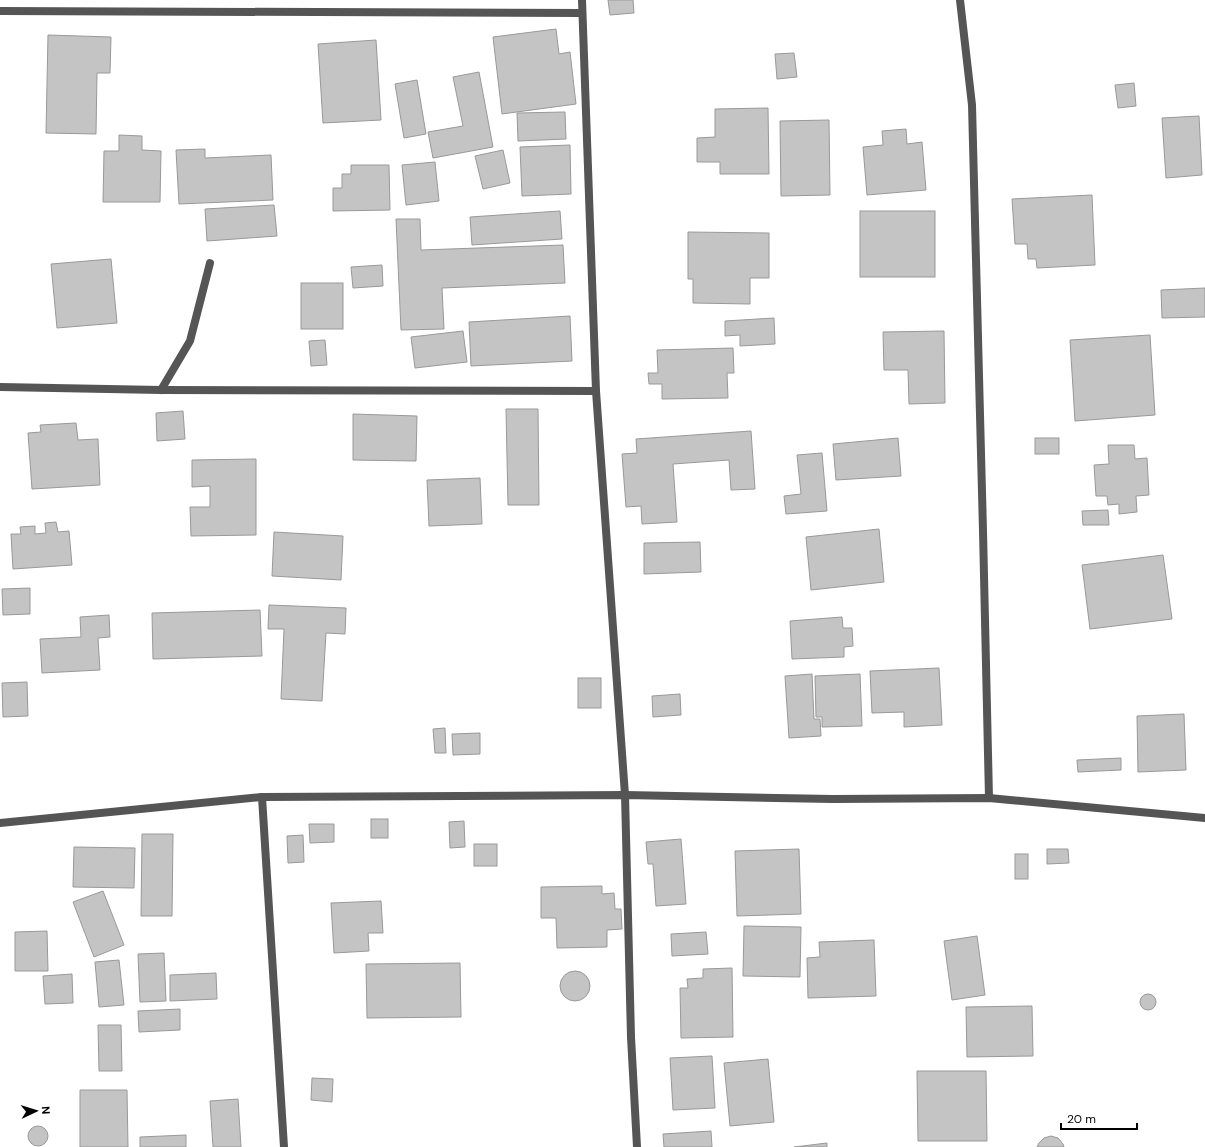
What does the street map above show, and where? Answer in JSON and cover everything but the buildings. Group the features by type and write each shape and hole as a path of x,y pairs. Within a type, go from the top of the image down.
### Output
{"street":[{"path":"582,0 596,391 625,795 631,1037 637,1147"},
{"path":"960,0 972,105 989,798"},
{"path":"0,11 582,13"},
{"path":"161,390 190,341 210,263"},
{"path":"0,387 161,390 596,391"},
{"path":"0,823 262,797 625,795 833,799 989,798 1205,818"},
{"path":"262,797 284,1147"}]}
